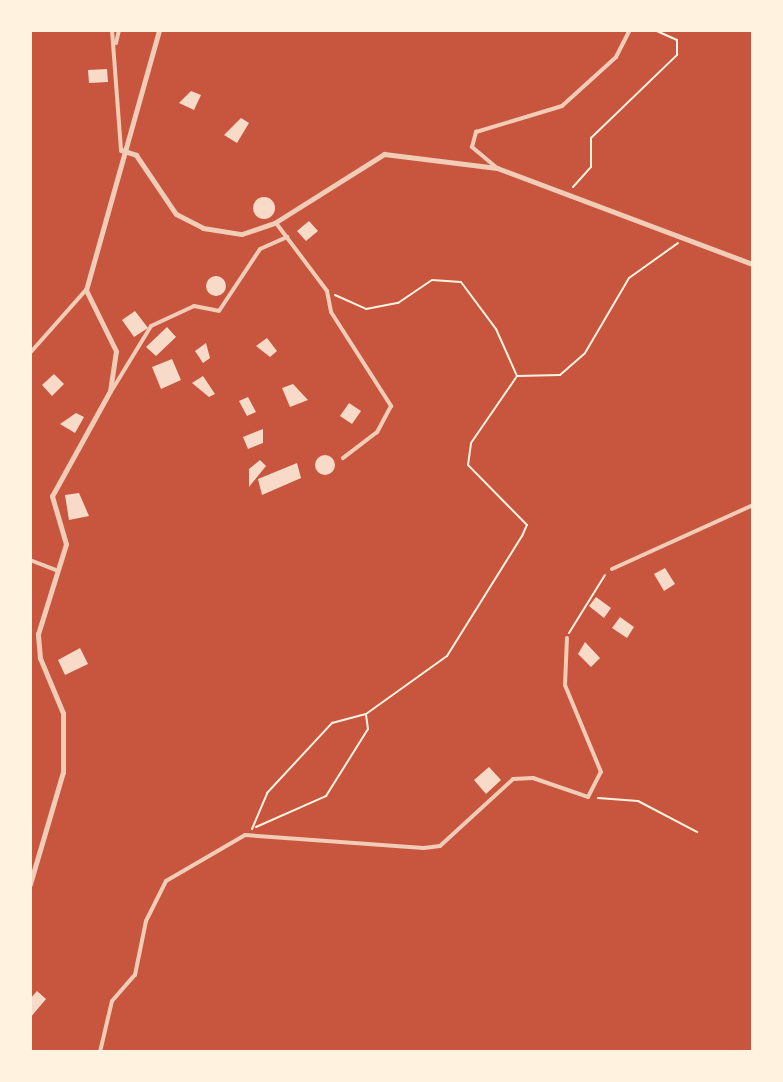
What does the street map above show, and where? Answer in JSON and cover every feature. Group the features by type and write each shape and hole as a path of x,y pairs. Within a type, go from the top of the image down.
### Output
{"street":[{"path":"112,30 121,150"},
{"path":"115,47 119,30"},
{"path":"30,353 86,290 121,150 159,30"},
{"path":"497,168 472,147 476,132 562,106 616,57 630,30"},
{"path":"121,150 136,155 176,214 203,228 242,234 276,222 384,154 497,168 571,190 753,264"},
{"path":"276,222 327,291 331,312 391,406 377,432 343,458"},
{"path":"30,884 63,772 63,713 38,634 66,544 54,489 151,326 194,306 219,311 260,249 287,237"},
{"path":"86,290 116,351 110,391"},
{"path":"612,569 753,505"},
{"path":"30,560 56,570"},
{"path":"100,1052 112,1001 135,975 146,921 166,881 245,835 424,848 440,846 513,779 533,778 588,797 601,772 565,685 567,638"}],"path":[{"path":"571,190 591,167 591,138 677,55 677,40 655,30"},
{"path":"517,376 560,375 585,353 629,278 688,237"},
{"path":"327,291 366,309 398,303 432,280 461,282 496,329 517,376"},
{"path":"366,714 368,729 326,796 252,830 267,793 332,723 366,714 447,656 527,525 468,465 471,443 517,376"},
{"path":"567,638 594,585 612,569"},
{"path":"588,797 638,801 697,832"}],"building":[{"path":"107,69 108,82 89,83 88,70"},
{"path":"191,91 201,95 194,110 179,103"},
{"path":"241,118 249,123 237,143 224,135"},
{"path":"264,197 272,200 275,208 272,216 264,219 256,216 253,208 256,200"},
{"path":"309,221 318,231 306,241 297,231"},
{"path":"216,276 223,279 226,286 223,293 216,296 209,293 206,286 209,279"},
{"path":"135,311 148,328 134,337 122,320"},
{"path":"167,327 176,337 156,356 146,347"},
{"path":"267,338 277,351 270,357 256,346"},
{"path":"206,343 210,358 203,363 195,351"},
{"path":"172,359 181,380 161,389 152,367"},
{"path":"54,374 64,384 52,396 42,385"},
{"path":"203,376 215,394 209,397 192,383"},
{"path":"293,384 308,400 290,407 282,388"},
{"path":"248,397 256,412 247,416 239,401"},
{"path":"349,403 361,411 352,424 340,416"},
{"path":"76,413 84,417 75,433 60,424"},
{"path":"263,429 263,443 248,449 243,437"},
{"path":"325,455 332,458 335,465 332,472 325,475 318,472 315,465 318,458"},
{"path":"260,460 266,466 249,487 249,469"},
{"path":"297,463 301,478 262,495 258,479"},
{"path":"79,493 89,516 69,520 65,495"},
{"path":"665,568 675,584 664,591 654,574"},
{"path":"596,597 611,608 604,618 589,606"},
{"path":"620,617 634,627 627,638 612,628"},
{"path":"585,642 600,658 591,667 578,654"},
{"path":"80,648 88,664 65,675 58,660"},
{"path":"489,767 501,780 486,794 474,780"},
{"path":"37,991 46,999 30,1018 30,999"}]}
